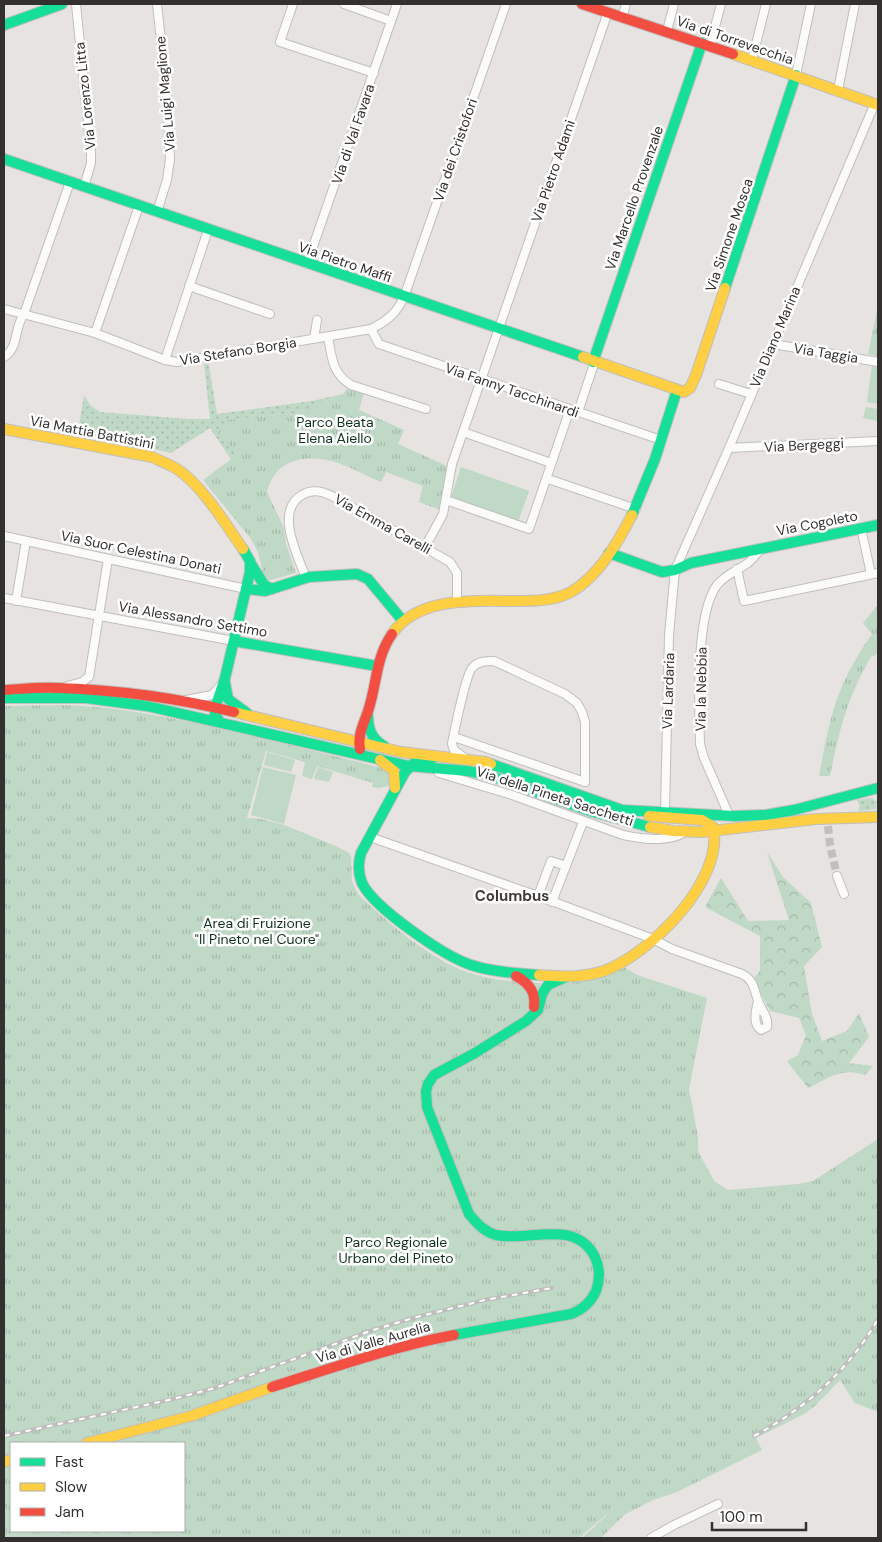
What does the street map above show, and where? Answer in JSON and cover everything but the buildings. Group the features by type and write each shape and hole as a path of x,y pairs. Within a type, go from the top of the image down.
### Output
{"street":[{"path":"4,25 62,4"},
{"name":"Via Lorenzo Litta","path":"76,4 91,154 91,163 84,187"},
{"name":"Via Luigi Maglione","path":"156,4 167,96 170,159 166,185 157,212"},
{"path":"294,4 280,42 374,72"},
{"path":"344,4 391,20"},
{"name":"Via di Val Favara","path":"307,264 398,4"},
{"name":"Via dei Cristofori","path":"404,297 506,4"},
{"name":"Via di Torrevecchia","path":"582,4 752,60 877,104"},
{"path":"622,18 626,4"},
{"path":"667,32 674,4"},
{"path":"706,45 720,4"},
{"path":"752,60 766,4"},
{"path":"796,75 811,4"},
{"path":"838,90 855,4"},
{"name":"Via Pietro Adami","path":"425,548 441,518 451,468 608,12"},
{"name":"Via Marcello Provenzale","path":"593,364 706,45"},
{"name":"Via Simone Mosca","path":"677,390 687,391 695,379 796,75"},
{"name":"Via Diano Marina","path":"675,570 877,104"},
{"name":"Via Pietro Maffi","path":"4,159 593,364 677,390"},
{"path":"4,357 12,349 18,327 70,182"},
{"path":"95,333 139,206"},
{"path":"165,360 208,230"},
{"path":"189,286 270,314"},
{"name":"Via Stefano Borgia","path":"4,309 95,333 165,360 181,362 372,329 389,319 404,297"},
{"path":"314,339 317,320"},
{"name":"Via Fanny Tacchinardi","path":"372,329 379,344 661,440"},
{"path":"328,337 334,368 341,378 351,386 426,409"},
{"name":"Via Taggia","path":"773,344 878,362"},
{"path":"446,500 529,529 551,463 593,364"},
{"path":"719,384 751,394"},
{"path":"394,750 376,741 368,729 369,710 377,666 386,642 395,629 403,620 423,610 457,603 539,600 571,592 584,583 609,553 636,509 652,472 677,390"},
{"name":"Via Mattia Battistini","path":"4,429 152,457 166,463 179,470 192,483 247,554 250,561"},
{"path":"464,432 551,463"},
{"name":"Via Bergeggi","path":"729,448 878,441"},
{"path":"552,480 636,509"},
{"name":"Via Emma Carelli","path":"306,578 291,537 288,520 290,508 299,497 310,492 319,492 332,496 445,558 454,566 457,578 457,603"},
{"name":"Via Cogoleto","path":"609,553 656,571 666,572 691,563 878,525"},
{"path":"737,569 744,601 875,573 861,528"},
{"name":"Via Suor Celestina Donati","path":"4,536 246,589 263,591 306,578 357,574 368,579 403,620"},
{"path":"16,601 26,541"},
{"name":"Via Cogoleto","path":"737,569 750,561 761,549"},
{"path":"56,688 80,683 88,677 108,559"},
{"path":"219,721 215,714 215,708 234,641 250,572 250,561"},
{"path":"250,561 262,584 272,589"},
{"name":"Via la Nebbia","path":"729,815 701,747 702,633 708,603 720,582 737,569"},
{"name":"Via Lardaria","path":"665,811 670,635 675,570"},
{"name":"Via Alessandro Settimo","path":"4,598 377,666"},
{"path":"454,737 470,671 476,665 483,662 497,662 570,697 577,703 585,722 585,782"},
{"path":"88,677 95,684 108,691"},
{"path":"180,701 212,695 225,678"},
{"name":"Via della Pineta Sacchetti","path":"225,678 227,698 250,715"},
{"name":"Via della Pineta Sacchetti","path":"4,690 56,688 108,691 180,701 250,715 394,750 490,764 622,810 667,818 704,821 712,825 715,831"},
{"name":"Via della Pineta Sacchetti","path":"4,698 111,700 159,707 413,767 503,792 623,835 642,838 674,838 684,832"},
{"path":"364,756 359,742 369,710"},
{"name":"Via della Pineta Sacchetti","path":"466,759 453,748 454,737 585,782 580,788 565,790"},
{"name":"Via della Pineta Sacchetti","path":"413,767 416,761 441,756"},
{"path":"378,759 394,770 396,789"},
{"path":"413,767 396,789 359,857 358,870 361,883 372,897 448,956 480,968 566,977 584,975 610,968 630,958 653,940 699,888 714,846 715,831"},
{"name":"Via della Pineta Sacchetti","path":"413,767 457,769 486,774 618,821 647,828 684,832 715,831 816,819 877,816"},
{"name":"Via della Pineta Sacchetti","path":"622,810 766,815 873,790 878,796"},
{"path":"552,902 583,822"},
{"path":"370,837 538,896 672,949 744,975 750,979 758,1001"},
{"path":"538,896 551,861 566,866"},
{"path":"838,876 844,894"},
{"path":"508,972 523,979 532,987 536,998 530,1017"},
{"path":"530,1017 538,1010 542,994 548,985 566,977"},
{"name":"Via di Valle Aurelia","path":"91,1442 191,1416 377,1353 422,1341 580,1311 590,1302 596,1292 599,1273 596,1259 586,1244 571,1235 555,1233 496,1235 481,1228 469,1214 426,1103 426,1087 437,1072 482,1049 530,1017"},
{"path":"652,1538 718,1504"}],"green space":[{"path":"878,305 878,356 868,354"},
{"path":"208,360 217,414 312,401 343,394 297,413 227,420 238,454 232,461 210,428 171,453 78,432 84,395 90,405 100,412 210,419 204,364"},
{"path":"872,365 878,366 878,404 867,402"},
{"name":"Parco Beata Elena Aiello","path":"347,389 364,393 359,410 404,430 398,444 447,466 440,510 419,502 423,486 386,472 381,482 332,461 310,458 291,462 283,466 276,473 267,492 284,528 286,544 296,573 267,581 262,578 258,552 251,539 203,480 238,454 218,433 227,420 297,413 343,394"},
{"path":"866,407 878,409 878,421 863,418"},
{"path":"461,467 529,491 518,522 451,498"},
{"path":"878,605 878,652 874,656 872,655 851,699 841,728 830,776 819,776 828,730 843,683 859,653 872,634 863,623"},
{"name":"Parco Regionale Urbano del Pineto","path":"4,706 86,706 134,712 228,730 385,769 389,772 391,779 388,786 379,788 372,787 373,783 317,766 312,779 302,776 305,762 266,751 247,818 262,819 284,825 349,853 351,857 352,882 358,894 410,939 439,959 467,972 493,979 561,983 593,979 624,967 637,975 707,998 689,1089 698,1137 698,1151 714,1181 728,1190 813,1181 878,1139 878,1412 855,1403 840,1380 815,1406 804,1414 756,1438 762,1450 677,1492 653,1500 624,1515 601,1538 582,1538 607,1514 579,1538 4,1538"},
{"path":"267,752 295,760 291,772 264,765"},
{"path":"263,767 296,775 284,824 251,815"},
{"path":"318,767 333,772 329,782 314,779"},
{"path":"872,798 877,802 876,809 858,811 860,806 857,800"},
{"path":"767,852 783,877 811,903 822,947 804,966 812,1014 822,1041 847,1031 859,1013 869,1037 849,1063 873,1066 865,1075 849,1072 842,1073 829,1077 808,1088 787,1061 798,1055 806,1035 799,1018 770,1011 753,979 760,971 760,936 705,907 721,878 748,921 789,920"}],"tunnel":[{"path":"828,826 837,876"}],"railway":[{"path":"4,1436 215,1388 373,1330 413,1318 485,1300 552,1288"},
{"path":"754,1436 791,1413 825,1386 854,1355 878,1319"}],"traffic: fast":[{"path":"4,25 62,4"},
{"path":"593,362 702,43"},
{"path":"725,288 796,75"},
{"path":"4,159 583,357"},
{"path":"632,515 655,459 677,390"},
{"path":"609,553 662,572 675,570 691,563 878,525"},
{"path":"219,721 215,714 215,708 225,678 250,572 250,561 243,549"},
{"path":"251,564 264,585 272,589"},
{"path":"246,589 265,591 309,577 357,574 368,579 403,621"},
{"path":"234,641 377,666"},
{"path":"225,683 228,699 247,713"},
{"path":"4,698 86,698 147,706 409,766 468,771 488,775 593,812 650,827"},
{"path":"368,716 372,734 384,746"},
{"path":"433,758 414,763 405,772 361,853 359,868 362,883 380,905 395,918 428,942 459,960 488,969 539,975"},
{"path":"491,764 622,810 734,816 766,815 794,810 878,788"},
{"path":"454,1335 571,1314 589,1302 596,1291 599,1278 597,1261 586,1245 576,1238 550,1234 496,1235 484,1229 474,1220 469,1214 427,1107 426,1091 434,1075 475,1053 526,1021 538,1010 542,994 548,985 566,977"}],"traffic: slow":[{"path":"733,54 878,105"},
{"path":"583,357 684,392 690,388 696,375 725,288"},
{"path":"4,429 152,457 177,469 204,495 243,549"},
{"path":"392,634 403,622 417,613 449,603 544,600 571,592 590,577 607,558 632,515"},
{"path":"234,712 401,752 491,764"},
{"path":"380,760 394,771 395,788"},
{"path":"539,975 588,975 604,971 622,962 642,949 662,932 680,913 696,891 708,869 714,848 713,827 702,820 649,816"},
{"path":"650,827 673,831 702,832 816,819 878,817"},
{"path":"91,1442 191,1416 272,1387"},
{"path":"4,1462 10,1460"}],"traffic: jam":[{"path":"582,4 733,54"},
{"path":"360,749 360,733 372,698 380,661 392,634"},
{"path":"4,690 51,688 102,691 169,699 234,712"},
{"path":"516,976 525,982 533,992 534,1007"},
{"path":"272,1387 339,1365 454,1335"}],"district":[{"name":"Columbus","path":"512,896"}],"park label":[{"name":"Area di Fruizione \"Il Pineto nel Cuore\"","path":"257,932"}]}
